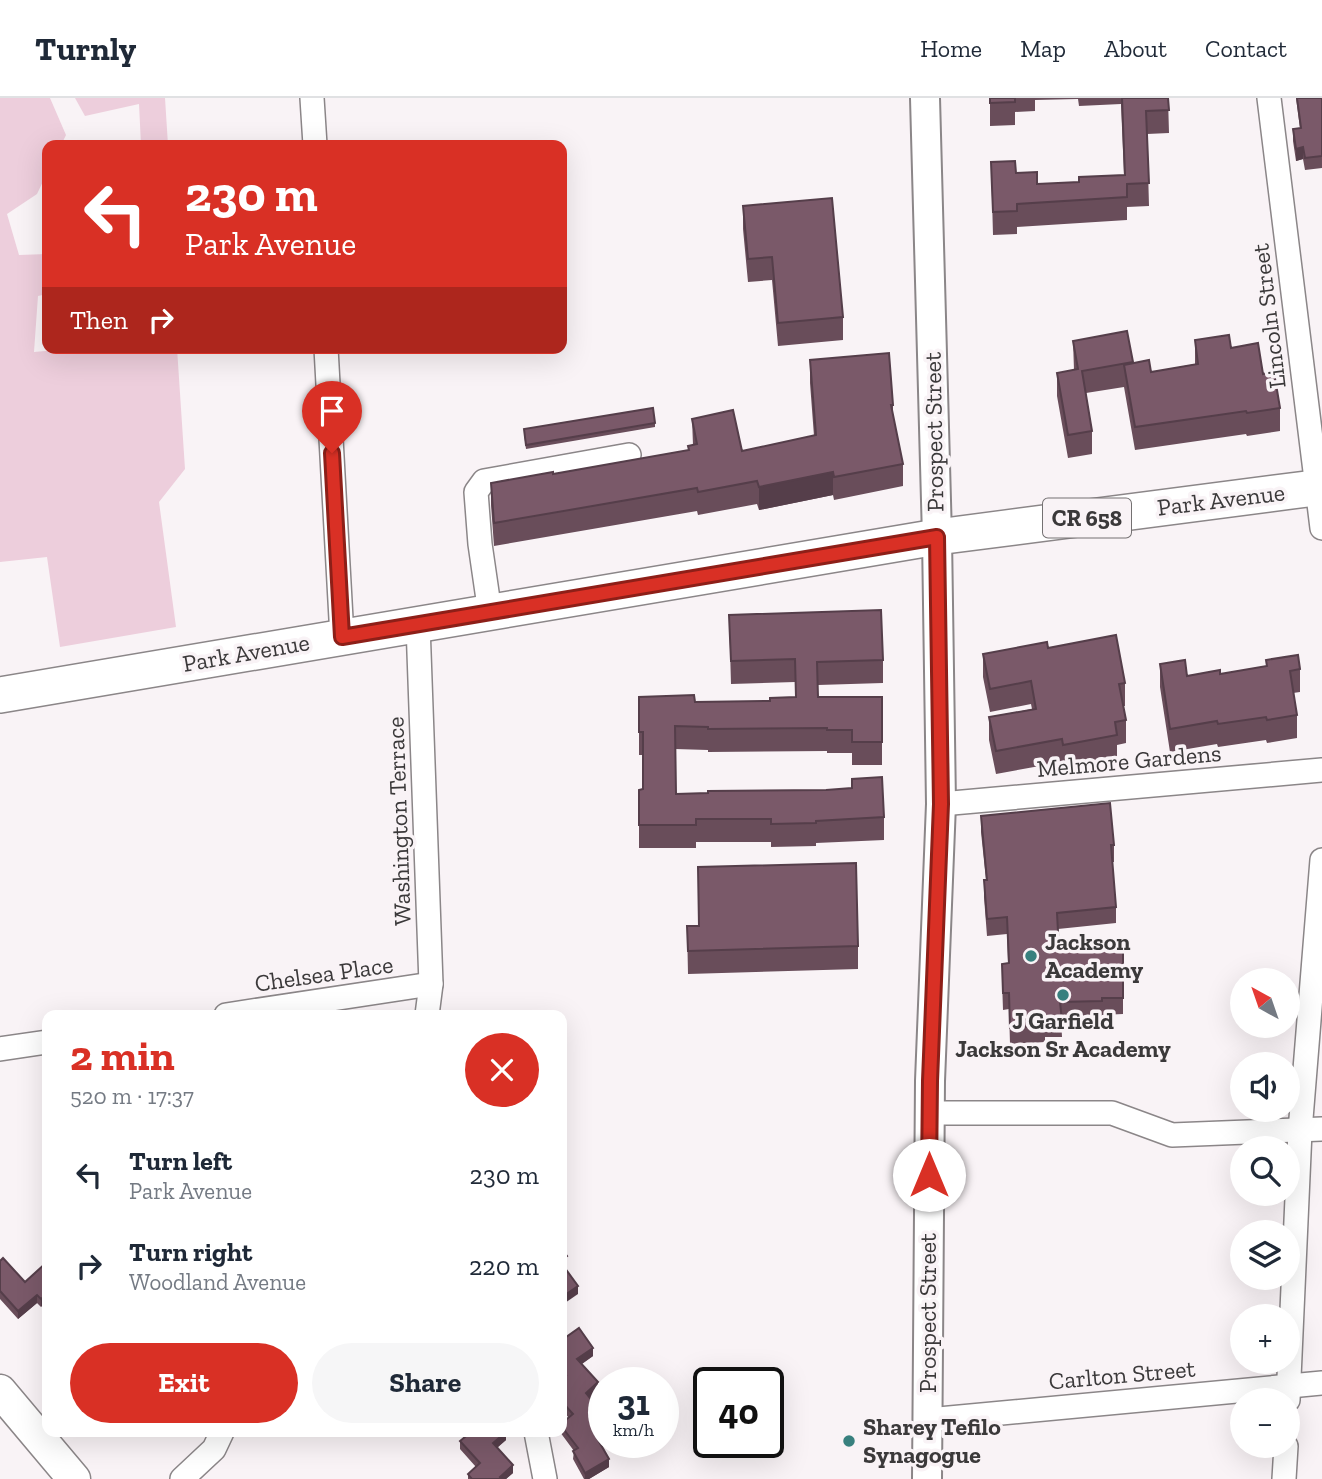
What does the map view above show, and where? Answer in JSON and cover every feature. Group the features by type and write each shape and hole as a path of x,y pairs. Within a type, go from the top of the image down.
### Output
{"main road":[{"name":"Park Avenue","path":"0,695 937,537 1319,488"},
{"path":"0,1391 74,1479"}],"street":[{"path":"312,98 315,140"},
{"name":"Prospect Street","path":"925,98 941,804 930,1113 927,1479"},
{"name":"Lincoln Street","path":"1269,98 1322,528"},
{"path":"326,354 342,637"},
{"path":"490,613 476,492 484,481 629,455"},
{"name":"Washington Terrace","path":"418,625 431,984 428,1010"},
{"name":"Melmore Gardens","path":"941,804 1322,770"},
{"path":"1288,1388 1311,1130 1322,860"},
{"name":"Chelsea Place","path":"259,1010 431,984"},
{"path":"0,1049 42,1043"},
{"path":"930,1113 1112,1113 1172,1135 1311,1130"},
{"name":"Carlton Street","path":"1300,1389 1322,1382"},
{"name":"Carlton Street","path":"928,1420 1230,1397"},
{"path":"182,1479 214,1449 220,1437"},
{"path":"537,1437 545,1479"},
{"path":"1284,1479 1285,1458"}],"shaded area":[{"path":"0,98 50,98 66,135 64,140 42,140 42,184 37,194 7,214 19,255 42,254 42,295 38,296 34,352 177,354 185,469 159,502 176,627 60,647 47,557 0,562"},
{"path":"75,98 165,98 168,140 141,140 139,104 85,116"}],"building":[{"path":"990,98 1015,98 1015,102 990,103"},
{"path":"1122,98 1168,98 1169,110 1146,111 1149,183 1127,184 1127,197 1017,204 1017,211 993,212 991,162 1015,161 1016,173 1037,172 1037,184 1079,182 1079,177 1125,175"},
{"path":"1297,98 1322,98 1322,156 1305,158 1303,147 1296,149 1293,129 1301,128"},
{"path":"832,198 843,317 778,323 772,257 748,259 743,206"},
{"path":"1127,331 1133,362 1082,371 1092,431 1068,435 1057,373 1078,369 1073,341"},
{"path":"1229,335 1231,348 1258,343 1263,374 1274,372 1280,408 1135,427 1124,365 1149,360 1151,372 1198,364 1195,340"},
{"path":"889,353 891,405 903,464 834,477 833,472 759,487 757,481 698,492 697,488 494,523 491,483 689,450 688,446 697,444 692,419 733,410 742,451 816,435 810,360"},
{"path":"653,408 655,423 526,445 524,429"},
{"path":"881,610 883,660 817,662 818,697 882,697 882,742 852,742 852,730 827,728 708,729 675,726 676,794 852,788 852,779 882,777 884,817 771,824 771,819 696,819 696,825 639,825 639,790 643,789 643,732 639,732 639,697 694,695 695,702 770,701 770,698 796,697 795,659 731,661 729,615"},
{"path":"1116,635 1125,683 1119,684 1126,720 1115,722 1117,735 1063,745 1062,739 996,751 989,717 1036,709 1031,681 990,689 983,654 1047,642 1048,648"},
{"path":"1298,655 1300,669 1290,671 1297,715 1218,724 1217,721 1170,729 1160,664 1185,660 1187,676 1220,670 1220,674 1267,666 1266,660"},
{"path":"1110,803 1116,907 1057,913 1059,950 1123,947 1123,998 1060,1002 1062,1021 1045,1021 1045,1025 1010,1028 1009,993 1003,993 1002,964 1009,963 1007,917 987,919 984,880 987,880 981,816"},
{"path":"856,863 858,946 688,951 687,926 699,926 698,867"},
{"path":"3,1258 25,1282 42,1267 42,1298 37,1295 18,1311 0,1291 0,1261"},
{"path":"567,1271 578,1286 567,1294"},
{"path":"579,1328 593,1348 577,1359 588,1371 588,1458 609,1459 585,1473 573,1451 578,1448 567,1434 567,1419 573,1414 567,1407 567,1336"},
{"path":"465,1437 500,1437 493,1443 513,1465 500,1477 502,1479 472,1479 468,1474 480,1463 460,1441"}],"place":[{"name":"Jackson Academy","path":"1031,956"},
{"name":"J Garfield Jackson Sr Academy","path":"1063,995"},
{"name":"Sharey Tefilo Synagogue","path":"849,1441"}],"route":[{"path":"332,453 342,637 937,537 941,804 929,1175"}]}
